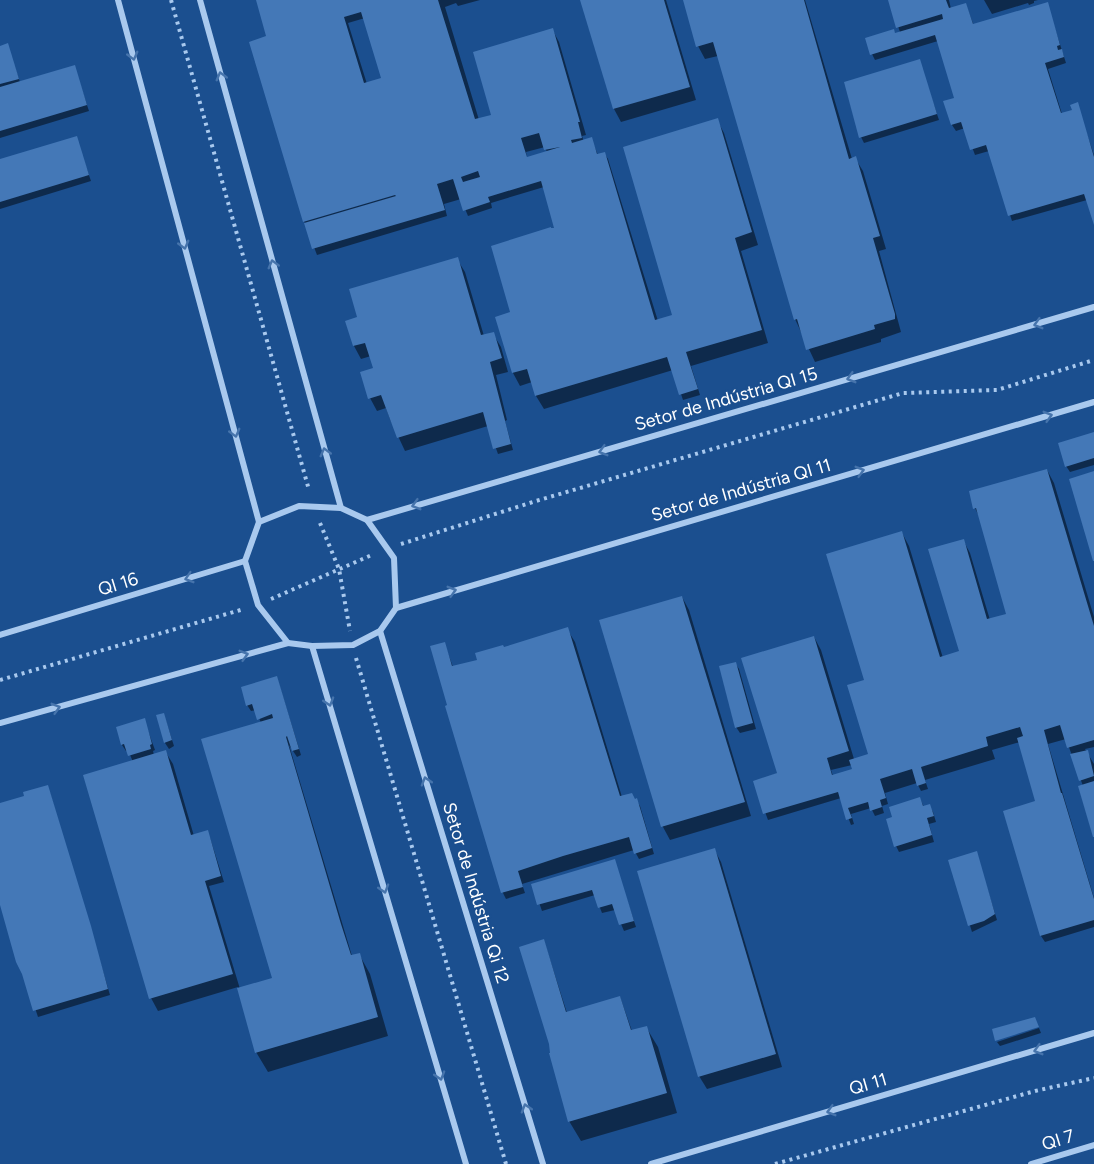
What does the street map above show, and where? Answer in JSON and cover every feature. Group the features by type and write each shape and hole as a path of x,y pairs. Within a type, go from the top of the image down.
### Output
{"street":[{"path":"118,0 260,522 245,561 258,605 288,643"},
{"path":"200,0 341,508"},
{"name":"Setor de Indústria QI 15","path":"367,520 1094,307"},
{"name":"Setor de Indústria QI 11","path":"396,608 1094,402"},
{"path":"0,723 288,643 312,646 352,645 380,631 396,608 394,558 367,520 341,508 299,506 260,522"},
{"name":"QI 16","path":"0,635 245,561"},
{"name":"Setor de Indústria Qi 12","path":"380,631 543,1164"},
{"path":"312,646 466,1164"},
{"name":"QI 11","path":"651,1164 1094,1033"},
{"name":"QI 7","path":"1031,1164 1094,1145"}],"path":[{"path":"171,0 314,507 339,569 352,645 506,1164"},
{"path":"0,680 258,605 387,548 536,501 903,393 997,390 1094,360"},
{"path":"775,1164 1035,1091 1094,1078"}],"building":[{"path":"256,0 438,0 475,119 491,115 473,52 553,28 580,122 578,122 582,138 571,140 572,143 592,137 597,154 605,152 655,320 672,315 623,147 718,118 752,232 735,238 762,330 686,352 698,389 679,395 667,357 535,396 527,369 512,373 495,317 510,312 491,246 554,228 541,181 488,197 490,202 463,211 453,179 437,184 445,210 312,249 304,223 396,196 303,222 249,42 266,36","holes":["361,12 381,78 364,83 344,17","539,133 544,150 560,147 527,157 521,138","478,171 480,177 463,182 461,177"]},
{"path":"580,0 664,0 690,87 613,109"},
{"path":"683,0 804,0 849,159 856,156 880,236 873,238 895,319 874,325 875,329 806,350 797,319 794,320 713,42 696,47"},
{"path":"888,0 946,0 949,8 966,3 973,24 1048,2 1060,45 1057,46 1058,50 1062,49 1064,57 1045,63 1061,113 1072,110 1070,105 1078,102 1094,157 1094,225 1084,194 1008,216 986,145 970,150 961,122 951,125 943,101 954,98 935,35 870,55 865,38 894,29 895,33 943,19 942,14 896,28"},
{"path":"8,43 19,79 0,84 0,46"},
{"path":"920,59 937,114 859,138 844,82"},
{"path":"75,65 87,105 0,131 0,87"},
{"path":"77,136 89,175 0,202 0,159"},
{"path":"458,257 481,335 494,332 502,358 490,362 511,444 493,449 483,412 397,438 381,395 368,399 360,372 373,368 365,343 353,346 345,321 357,317 349,289"},
{"path":"1094,432 1094,458 1065,467 1058,443"},
{"path":"1047,469 1094,626 1094,740 1067,748 1060,725 1044,730 1094,899 1094,920 1040,936 1003,811 1035,801 1017,738 1023,736 1020,727 986,737 988,746 921,767 926,783 917,786 912,769 880,779 886,798 880,800 882,807 870,811 868,802 848,808 852,818 846,820 838,792 763,814 753,781 777,773 741,658 814,636 849,751 827,758 832,775 852,769 849,760 868,754 847,685 864,680 826,554 902,531 940,657 959,651 928,549 964,539 987,619 1006,614 976,508 973,509 969,491"},
{"path":"1094,471 1094,561 1093,561 1069,479"},
{"path":"682,596 745,802 661,827 599,620"},
{"path":"568,627 620,796 632,793 635,799 637,798 652,848 634,854 629,837 563,856 518,871 523,887 501,893 445,706 447,705 430,646 445,642 452,666 477,660 475,653 503,645 504,647"},
{"path":"736,662 753,723 735,728 719,666"},
{"path":"277,676 299,749 292,751 286,737 341,924 351,955 360,953 378,1017 255,1053 237,988 272,978 201,739 273,718 272,714 257,720 252,704 246,706 241,687"},
{"path":"164,713 172,740 164,743 156,715"},
{"path":"145,718 152,744 151,749 128,756 124,744 121,745 116,727"},
{"path":"166,750 191,835 208,830 221,876 205,881 233,974 149,999 83,775"},
{"path":"1088,750 1094,776 1079,781 1070,754"},
{"path":"1094,781 1094,837 1093,837 1078,786"},
{"path":"48,785 108,989 33,1011 0,905 0,803 24,796 23,792"},
{"path":"920,797 923,806 930,804 934,816 927,818 932,835 894,847 886,819 892,817 889,807"},
{"path":"715,848 776,1054 698,1077 637,871"},
{"path":"977,851 995,914 984,921 968,926 948,860"},
{"path":"615,859 634,921 619,925 612,904 598,908 592,890 537,905 531,884"},
{"path":"544,939 566,1012 620,996 631,1030 647,1026 667,1093 568,1122 549,1053 549,1044 519,947"},
{"path":"1035,1017 1039,1027 995,1041 992,1029"}]}
